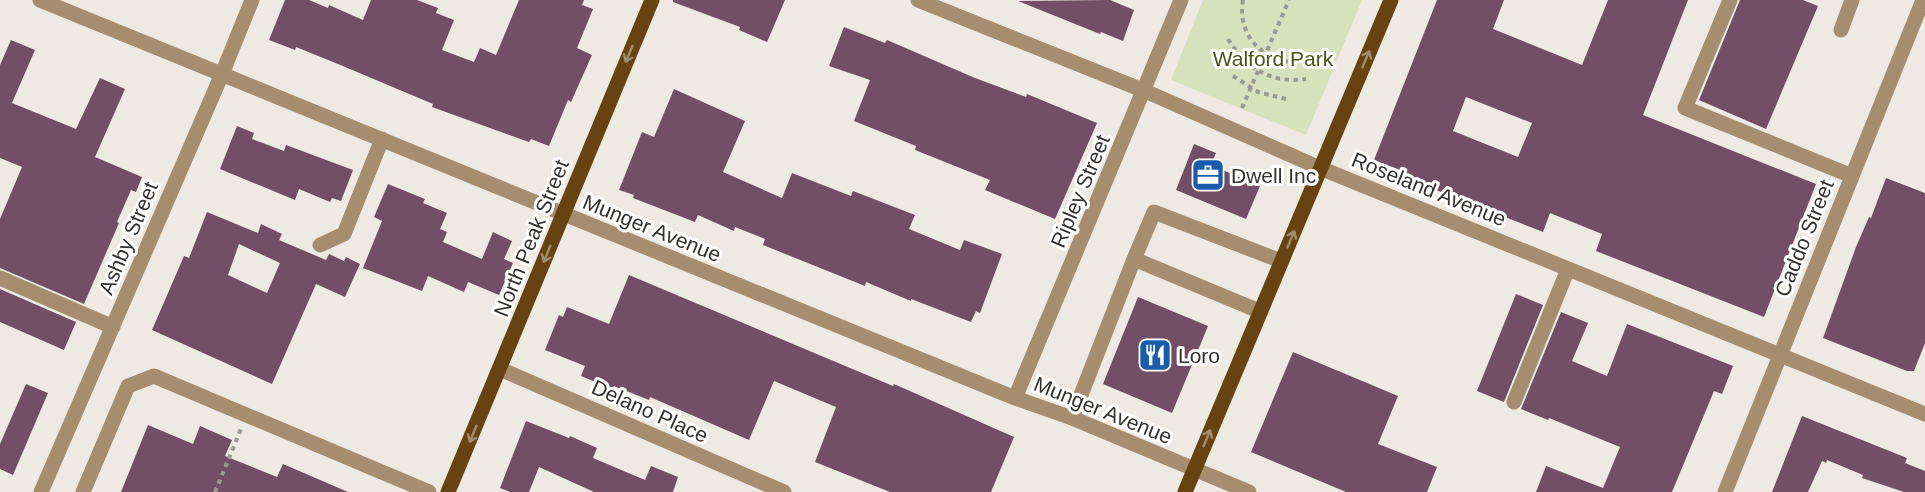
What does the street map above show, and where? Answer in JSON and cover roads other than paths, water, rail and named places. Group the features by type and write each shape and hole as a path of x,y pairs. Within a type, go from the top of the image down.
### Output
{"main road":[{"name":"North Peak Street","path":"448,492 652,0"},
{"path":"1185,492 1390,0"}],"street":[{"name":"Munger Avenue","path":"40,0 1015,398 1072,418 1249,492"},
{"name":"Ashby Street","path":"41,492 252,0"},
{"name":"Roseland Avenue","path":"918,0 1145,91 1320,168 1925,414"},
{"name":"Ripley Street","path":"1015,398 1145,91 1181,0"},
{"path":"1730,0 1685,108 1852,176"},
{"path":"1841,30 1852,0"},
{"name":"Caddo Street","path":"1725,492 1923,0"},
{"path":"320,245 344,234 382,139"},
{"path":"1072,418 1154,212 1281,261"},
{"path":"1134,259 1259,311"},
{"path":"1514,402 1568,269"},
{"path":"0,278 113,327"},
{"name":"Delano Place","path":"500,369 784,492"},
{"path":"83,492 128,386 154,376 408,487 429,492"}],"place":[{"name":"Dwell Inc","path":"1208,175"},
{"name":"Loro","path":"1155,355"}],"park label":[{"name":"Walford Park","path":"1273,58"}]}
